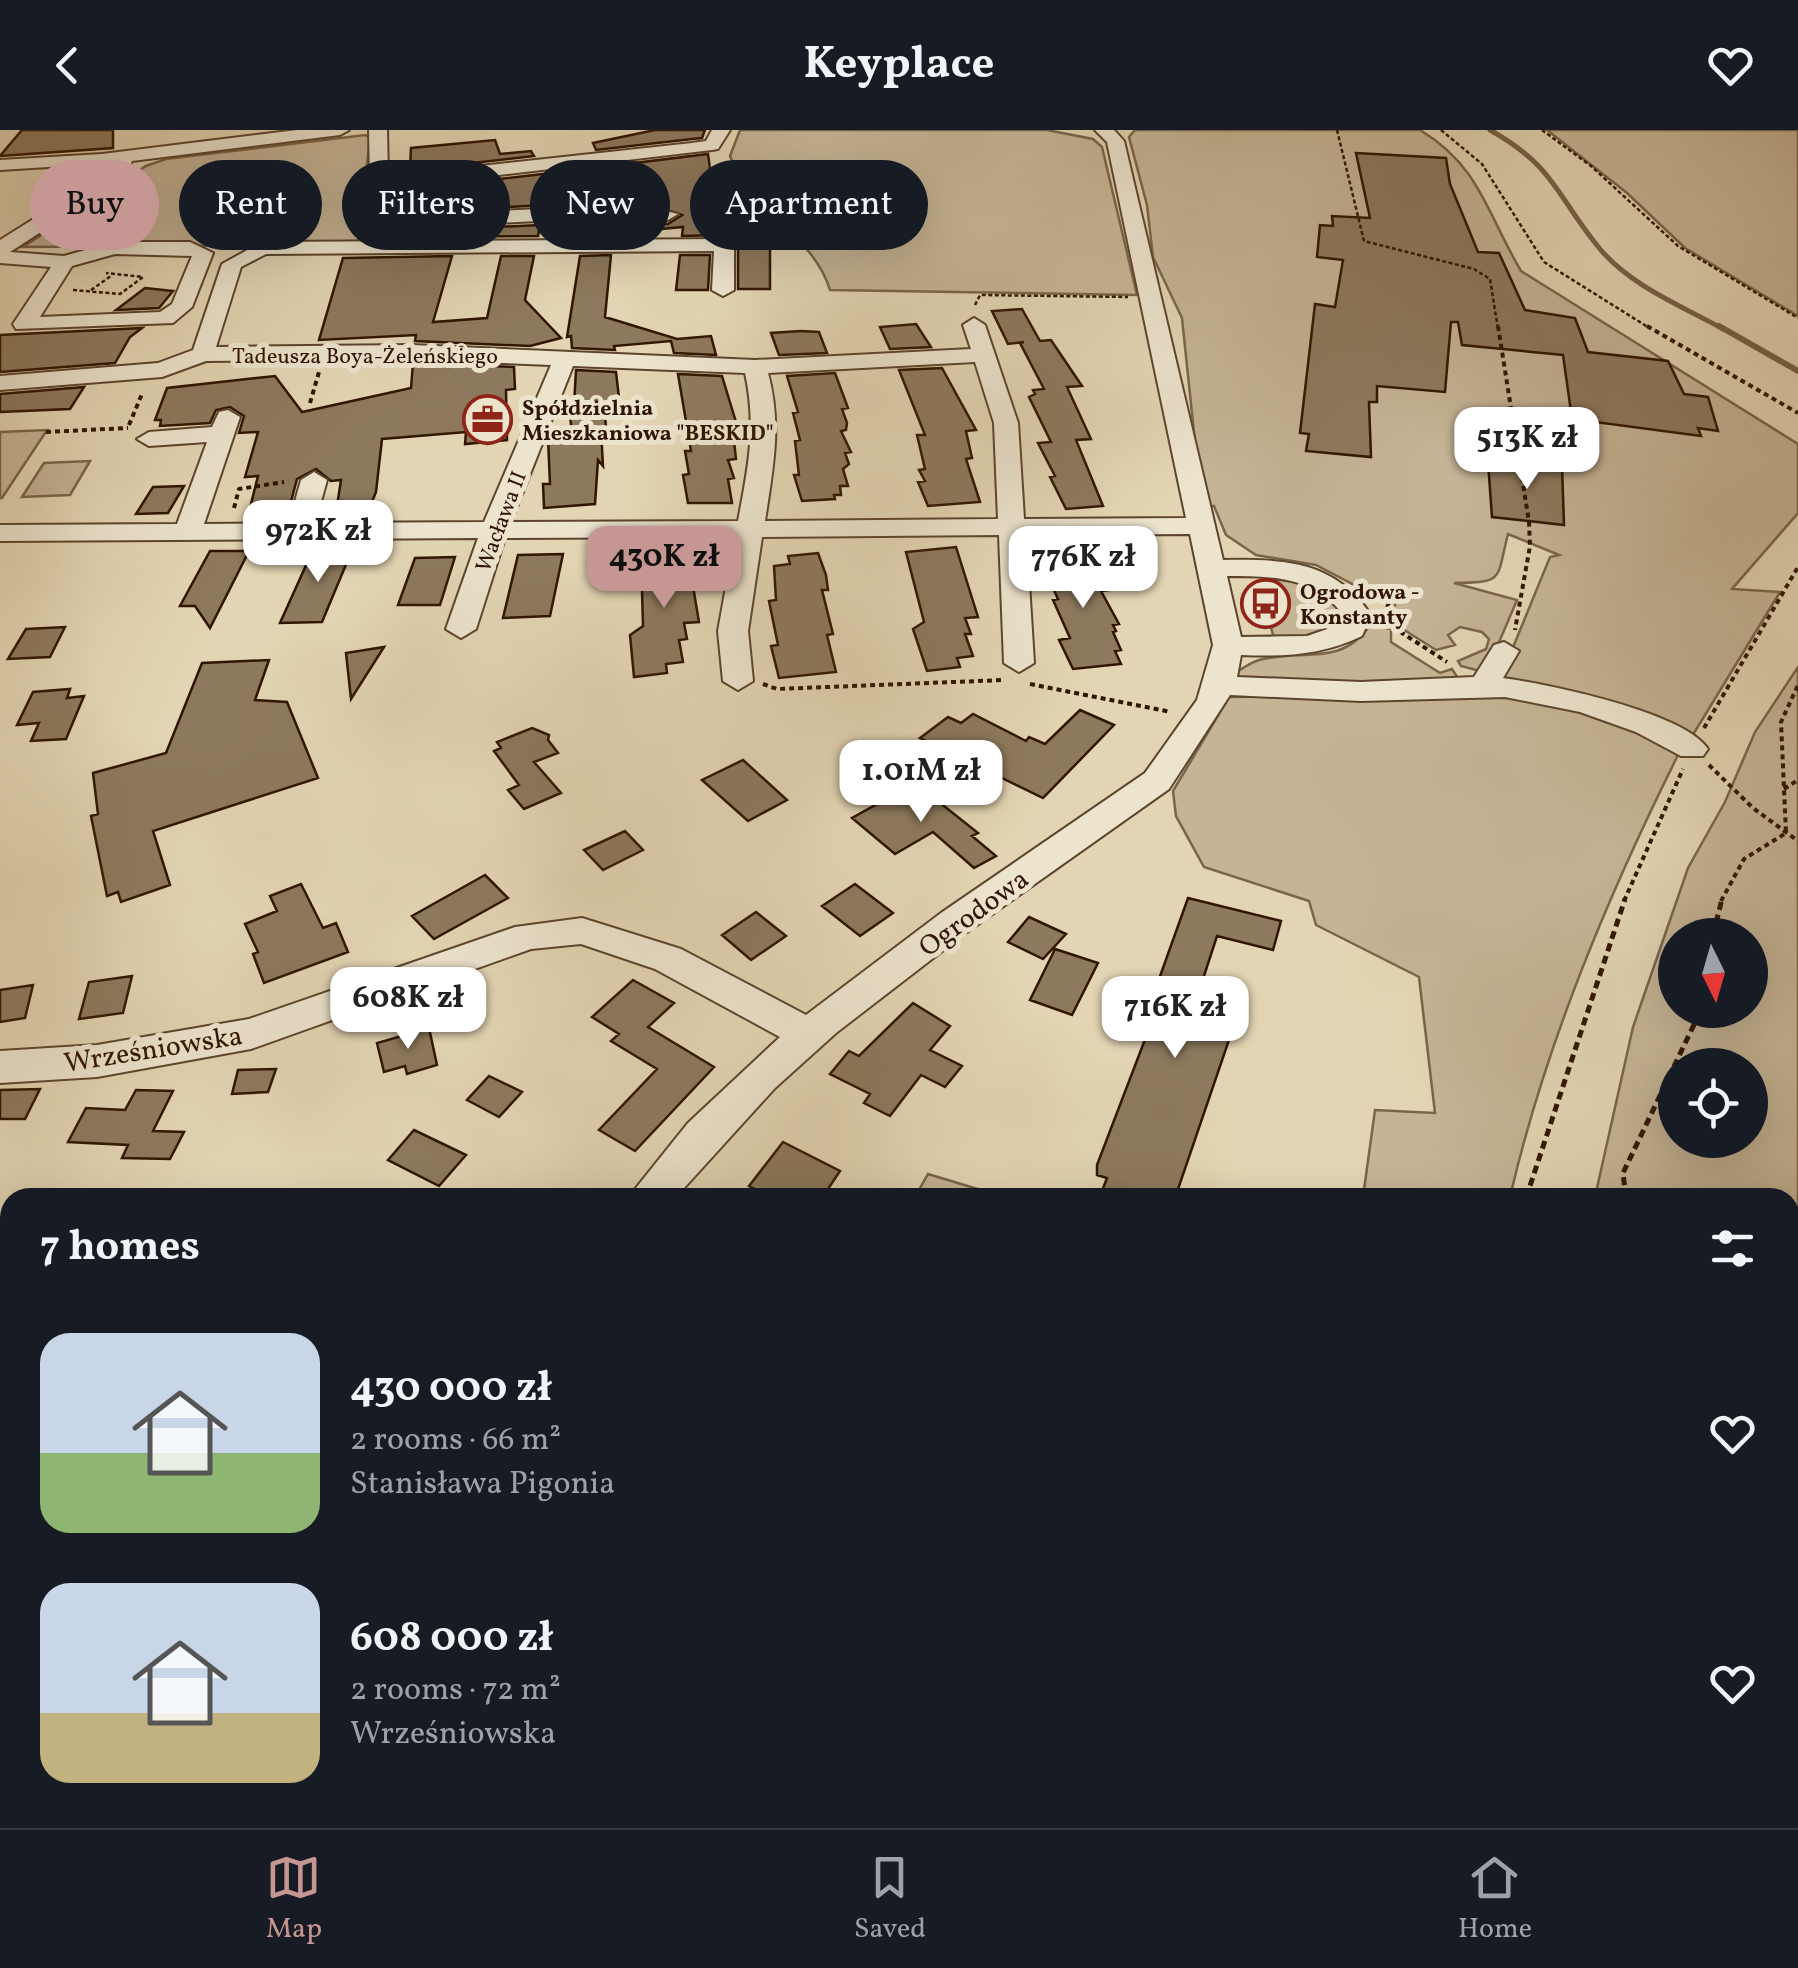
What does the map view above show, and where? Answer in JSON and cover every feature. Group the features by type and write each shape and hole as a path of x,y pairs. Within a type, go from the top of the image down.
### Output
{"street":[{"path":"76,160 340,130"},
{"path":"378,130 378,160"},
{"path":"510,168 692,148 712,144 722,130"},
{"name":"Ogrodowa","path":"657,1188 682,1155 806,1033 1156,781 1190,738 1220,684 1228,645 1212,568 1115,140 1104,130"},
{"path":"42,160 58,138"},
{"path":"0,249 118,174 124,156"},
{"path":"0,164 30,163"},
{"name":"Tadeusza Boya-Żeleńskiego","path":"510,247 724,246 724,290"},
{"path":"0,257 63,265 114,248 190,248 203,253 181,306 165,318 24,324 63,265"},
{"name":"Tadeusza Boya-Żeleńskiego","path":"342,248 262,248 232,264 203,354 412,352 755,368 982,355"},
{"path":"974,325 1006,424 1018,676"},
{"path":"0,383 162,370 203,354"},
{"name":"Wacława II","path":"461,629 494,530 565,358"},
{"path":"750,681 732,631 766,436 766,411 755,368"},
{"path":"140,433 225,425 188,532"},
{"path":"300,531 314,480"},
{"path":"0,556 9,533 1202,526"},
{"path":"1212,568 1312,576 1335,586 1349,598 1357,615 1352,630 1333,641 1304,646 1228,645"},
{"path":"1482,686 1504,651"},
{"path":"1220,684 1382,691 1482,686 1541,694 1674,736 1692,749"},
{"name":"Wrześniowska","path":"0,1067 96,1061 251,1034 528,936 582,931 668,959 806,1033"}],"path":[{"path":"1337,130 1364,241 1474,269 1490,280 1530,546 1516,628 1504,651"},
{"path":"1440,130 1482,164 1544,262 1592,295 1798,413"},
{"path":"1542,130 1613,185 1678,246 1798,318"},
{"path":"46,288 120,294 144,277 63,265"},
{"path":"974,325 971,314 980,295 1140,297"},
{"path":"46,432 140,433"},
{"path":"231,521 239,488 284,482"},
{"path":"1529,1188 1610,931 1692,749 1798,567"},
{"path":"1393,592 1380,619 1482,686"},
{"path":"750,681 778,688 1018,676 1173,712"},
{"path":"1786,832 1781,722 1798,685"},
{"path":"1692,749 1752,808 1798,841"},
{"path":"1782,790 1798,780"},
{"path":"1718,918 1734,866 1770,837 1786,832"},
{"path":"1625,1188 1623,1173 1693,1028"}],"shaded area":[{"path":"740,130 1047,130 1093,139 1102,147 1137,295 830,290 807,250 928,250 928,160 732,160"},
{"path":"1135,130 1420,130 1440,144 1469,175 1521,271 1798,444 1798,513 1732,589 1780,592 1691,738 1498,684 1550,557 1559,555 1508,534 1496,576 1482,582 1454,583 1517,600 1497,647 1480,671 1461,666 1458,661 1486,649 1489,639 1482,632 1460,627 1448,635 1455,645 1436,650 1390,621 1399,592 1406,589 1360,588 1316,565 1256,555 1226,535 1214,506 1209,506 1196,452 1182,318 1153,257 1147,205 1129,137"},
{"path":"1547,130 1798,130 1798,316 1685,248 1627,193"},
{"path":"365,135 370,138 368,160 342,160 342,245 322,245 322,160 179,160 179,246 159,246 159,161"},
{"path":"47,430 2,498 0,498 0,432"},
{"path":"90,461 70,495 22,497 44,463"},
{"path":"1264,580 1296,582 1322,594 1339,608 1337,625 1318,636 1274,638 1265,607 1272,607"},
{"path":"1370,625 1391,629 1391,642 1440,673 1452,669 1461,683 1290,684 1231,676 1259,660 1333,652 1359,638"},
{"path":"1798,667 1798,1188 1597,1188 1633,1027 1658,955 1658,1028 1768,1028 1768,918 1671,918 1688,868 1725,802 1755,732"},
{"path":"1507,693 1605,717 1681,749 1582,968 1542,1082 1512,1188 1364,1188 1375,1110 1435,1113 1419,977 1316,925 1309,901 1204,867 1176,816 1173,791 1229,697"},
{"path":"928,1174 974,1188 920,1188"}],"building":[{"path":"22,130 113,130 113,148 0,156"},
{"path":"655,130 705,130 702,138 596,150 593,143"},
{"path":"495,140 500,154 531,151 534,156 410,160 411,148"},
{"path":"1356,153 1446,158 1450,184 1478,252 1499,253 1525,310 1575,318 1588,352 1668,361 1684,394 1708,397 1718,431 1698,428 1701,436 1572,419 1563,355 1462,345 1458,322 1451,322 1445,392 1377,386 1377,402 1369,402 1371,457 1306,451 1309,434 1300,433 1315,304 1335,307 1343,260 1317,257 1320,225 1333,226 1332,216 1370,218"},
{"path":"708,154 709,160 690,160 690,236 682,236 683,227 670,228 670,223 682,215 670,211 670,160 659,160"},
{"path":"530,175 530,206 510,207 510,178"},
{"path":"530,225 530,236 510,236 510,226"},
{"path":"738,250 770,250 770,289 738,289"},
{"path":"611,255 605,317 677,339 711,336 716,355 674,353 671,341 614,346 615,350 572,348 571,336 567,337 580,256"},
{"path":"680,255 710,255 708,290 676,290"},
{"path":"452,256 433,322 487,318 501,256 534,256 525,300 561,338 530,346 415,341 416,335 319,340 343,258"},
{"path":"145,288 173,291 159,308 116,310"},
{"path":"1022,309 1040,341 1051,340 1082,386 1067,387 1091,439 1076,440 1103,506 1066,509 1050,477 1055,476 1038,443 1051,442 1029,397 1035,394 1033,390 1044,389 1020,343 1024,342 1008,344 992,311"},
{"path":"916,324 931,347 890,349 880,327"},
{"path":"142,328 130,337 115,363 0,372 0,335"},
{"path":"819,332 827,353 779,355 771,333"},
{"path":"413,363 514,367 515,389 506,390 507,440 465,444 466,432 382,439 376,492 365,519 335,519 341,480 331,481 316,469 297,479 289,509 249,512 258,476 245,477 258,432 239,433 244,416 230,407 216,410 210,423 160,426 161,420 155,420 167,388 275,376 302,412 411,388"},
{"path":"942,368 976,430 966,431 972,458 966,459 980,502 928,506 918,482 925,481 919,470 925,469 917,435 925,435 899,370"},
{"path":"576,370 616,372 619,398 614,398 614,408 605,413 606,430 601,430 603,466 598,460 595,504 544,508 543,484 550,484 548,438 579,435 571,425 569,405 574,405"},
{"path":"835,373 848,408 842,409 847,423 846,430 841,431 851,452 845,453 849,464 843,469 848,486 840,486 841,495 834,495 835,499 802,501 794,475 799,475 795,441 800,440 793,413 798,412 787,376"},
{"path":"678,374 722,376 739,432 733,432 736,459 728,460 734,478 728,479 732,503 688,503 683,475 689,474 685,451 691,451"},
{"path":"84,387 70,409 0,412 0,394"},
{"path":"1531,461 1562,465 1564,525 1492,517 1488,462 1531,466"},
{"path":"184,486 168,513 136,514 153,487"},
{"path":"332,543 355,543 322,622 280,623 312,552 330,551"},
{"path":"956,547 978,617 965,618 971,634 965,634 973,656 957,658 960,667 927,671 913,629 924,622 906,552"},
{"path":"210,551 249,551 210,628 195,606 180,606"},
{"path":"693,551 699,579 692,580 699,622 684,623 687,639 679,640 683,662 666,664 667,673 634,677 630,635 643,626 641,556"},
{"path":"818,553 826,575 828,590 822,590 833,634 827,635 836,672 779,678 771,646 778,645 769,601 776,600 774,566 790,564 788,556"},
{"path":"1090,553 1109,590 1101,591 1119,624 1113,625 1113,632 1121,650 1115,651 1121,664 1073,669 1059,640 1070,638 1039,558"},
{"path":"563,554 550,616 503,618 518,555"},
{"path":"455,557 440,605 398,605 415,558"},
{"path":"65,627 50,657 8,659 26,629"},
{"path":"384,647 351,699 346,653"},
{"path":"269,660 255,700 287,702 318,778 153,831 170,885 121,902 118,892 107,896 91,816 98,814 93,773 166,753 202,663"},
{"path":"70,689 67,698 84,696 66,739 31,741 39,723 17,725 33,692"},
{"path":"1080,710 1114,725 1043,798 920,738 948,717 961,723 973,714 1026,741 1029,737 1045,744"},
{"path":"532,728 549,735 548,740 558,753 534,762 561,793 524,809 508,790 519,785 494,751 501,748 497,742"},
{"path":"743,760 787,800 748,821 702,780"},
{"path":"915,783 978,833 972,836 996,856 974,868 933,832 895,854 852,818"},
{"path":"625,831 643,850 603,870 584,850"},
{"path":"485,875 508,898 434,939 412,916"},
{"path":"301,884 323,928 336,923 348,952 264,983 253,954 258,952 245,924 277,911 270,896"},
{"path":"855,884 893,913 860,936 822,906"},
{"path":"1188,898 1281,921 1273,950 1217,936 1189,1022 1227,1033 1225,1039 1229,1040 1178,1188 1103,1188 1107,1178 1097,1175 1097,1165 1162,995 1154,993"},
{"path":"756,912 786,936 751,960 722,935"},
{"path":"1029,917 1066,934 1043,959 1008,942"},
{"path":"1055,949 1098,963 1072,1015 1030,1000"},
{"path":"132,976 123,1013 79,1019 89,982"},
{"path":"633,980 674,1003 648,1027 714,1067 635,1151 599,1130 657,1069 611,1041 619,1034 592,1017"},
{"path":"33,985 25,1018 0,1022 0,990"},
{"path":"913,1003 950,1026 930,1050 962,1066 945,1087 921,1075 890,1116 864,1103 870,1094 830,1074 849,1051 859,1056"},
{"path":"429,1028 437,1065 407,1074 405,1066 384,1072 377,1043"},
{"path":"276,1069 268,1092 232,1094 238,1070"},
{"path":"489,1076 522,1092 499,1117 467,1100"},
{"path":"40,1089 25,1119 0,1119 0,1090"},
{"path":"136,1090 173,1091 153,1131 184,1132 170,1159 122,1158 128,1145 68,1142 86,1108 125,1110"},
{"path":"414,1130 466,1155 439,1186 388,1160"},
{"path":"783,1142 840,1171 829,1188 749,1186"}],"waterway":[{"path":"1490,130 1542,170 1600,249 1627,274 1723,329"},
{"path":"1719,326 1798,371"}],"place":[{"name":"Spółdzielnia Mieszkaniowa \"BESKID\"","path":"487,420"},
{"name":"Ogrodowa - Konstanty","path":"1265,604"}]}
